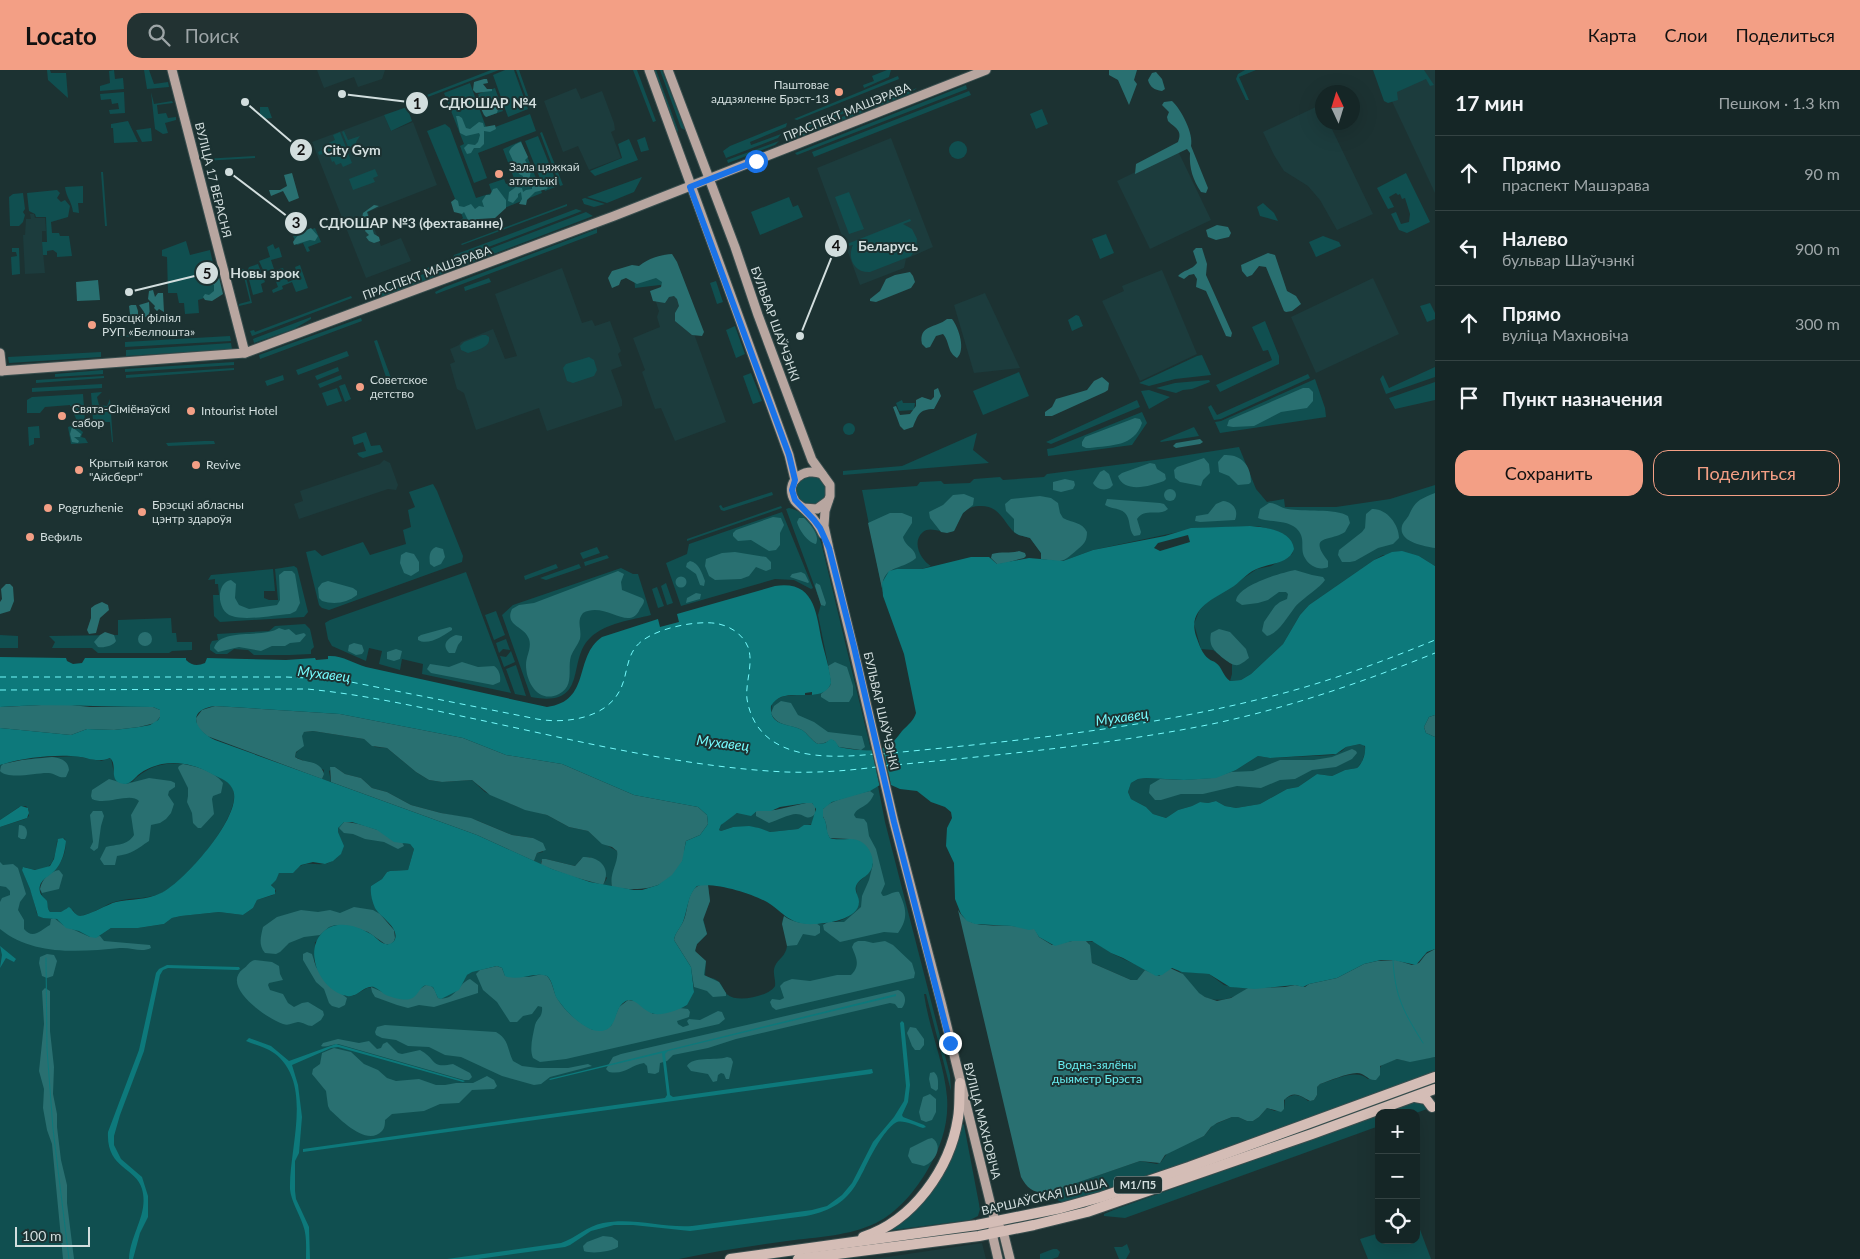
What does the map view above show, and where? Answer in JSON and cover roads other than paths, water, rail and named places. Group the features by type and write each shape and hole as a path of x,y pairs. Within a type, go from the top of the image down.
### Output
{"highway":[{"name":"ВАРШАЎСКАЯ ШАША","path":"730,1259 992,1233 1087,1212 1435,1077"},
{"path":"823,1251 880,1230 922,1197 933,1181 950,1148 958,1119 960,1083"},
{"name":"ВАРШАЎСКАЯ ШАША","path":"1215,1163 1435,1089"},
{"path":"1415,1097 1426,1100 1432,1107 1435,1098"},
{"name":"ВАРШАЎСКАЯ ШАША","path":"798,1259 823,1251 994,1222 1101,1197 1191,1172"}],"main road":[{"name":"ВУЛІЦА 17 ВЕРАСНЯ","path":"172,70 245,353"},
{"name":"БУЛЬВАР ШАЎЧЭНКІ","path":"650,70 690,187 789,455 795,480 792,490 793,495 795,500 820,528 829,548"},
{"name":"БУЛЬВАР ШАЎЧЭНКІ","path":"668,70 812,460 830,485 831,490 824,526 894,822"},
{"name":"ПРАСПЕКТ МАШЭРАВА","path":"1,371 245,353 709,180 986,70"},
{"path":"0,353 1,371"},
{"path":"795,480 810,471 822,474"},
{"path":"803,508 817,509 828,500"},
{"name":"ВУЛІЦА МАХНОВІЧА","path":"894,822 994,1222 992,1233 998,1259"},
{"path":"994,1222 1003,1231 1010,1259"}],"water":[{"name":"Мухавец","path":"1263,527 1283,534 1292,543 1294,549 1288,558 1255,569 1249,573 1234,586 1204,605 1195,618 1196,636 1203,652 1218,665 1230,681 1241,680 1251,674 1283,644 1300,615 1309,605 1374,560 1392,552 1402,551 1419,556 1435,566 1435,715 1429,717 1424,727 1426,733 1435,737 1435,949 1427,952 1416,965 1393,960 1381,960 1364,964 1337,978 1303,987 1295,985 1255,989 1230,987 1209,974 1182,972 1172,968 1162,975 1156,976 1092,941 1072,941 1055,946 1039,937 1034,929 975,924 967,921 961,914 955,899 954,863 946,846 947,828 952,818 951,812 945,807 931,802 917,791 900,789 891,785 880,785 870,791 832,802 823,809 823,817 830,838 855,839 863,843 871,854 873,862 871,870 856,886 859,902 853,914 846,918 829,922 799,923 789,919 767,902 752,895 723,887 697,886 690,897 683,922 674,940 691,967 694,992 687,1005 663,1014 653,1014 628,1000 621,1005 612,1025 602,1031 587,1027 565,1009 556,997 552,983 547,976 537,975 510,978 505,976 502,968 497,966 472,972 467,975 459,990 441,999 438,998 433,987 426,985 413,998 407,999 384,994 374,987 347,996 329,987 318,970 315,960 314,951 317,941 327,929 333,926 346,925 359,928 384,943 389,944 393,942 395,939 394,930 375,908 371,886 382,879 387,872 408,870 414,849 410,844 394,842 377,830 352,822 344,822 338,828 344,846 341,854 333,861 325,864 313,862 301,865 293,873 279,873 271,885 275,889 275,894 257,900 253,908 243,915 219,912 181,916 172,918 164,924 138,928 111,928 96,938 66,928 57,919 38,916 22,870 23,867 35,870 50,866 54,859 58,839 63,838 66,841 61,862 55,871 43,881 40,888 50,912 61,912 69,907 80,916 112,903 156,895 171,887 197,862 210,846 222,829 234,799 232,788 225,781 204,770 181,763 168,763 153,767 126,784 116,781 110,758 95,760 76,756 44,757 18,760 0,765 0,728 71,735 87,729 114,730 150,725 160,717 160,710 153,707 38,705 0,707 0,657 66,658 67,661 73,664 82,663 85,658 186,658 186,660 197,665 205,663 207,658 286,660 315,658 316,660 328,659 328,656 333,656 366,667 547,707 561,703 570,696 577,687 593,646 602,637 658,619 660,627 679,622 677,614 775,586 788,585 806,593 815,610 831,683 826,690 818,694 812,695 812,692 805,693 805,695 786,696 777,699 771,706 773,718 781,723 802,730 818,744 825,743 831,739 839,747 873,750 892,743 916,713 904,654 883,596 882,583 889,571 897,569 922,569 971,557 989,557 997,564 1029,558 1063,561 1093,550 1165,536 1191,528","holes":["215,706 340,714 463,738 506,755 562,764 634,795 698,807 707,815 708,824 700,835 686,841 682,861 672,875 658,885 642,890 634,890 590,882 552,869 477,835 215,740 202,731 196,721 200,712","1360,744 1365,746 1365,752 1357,768 1345,770 1332,776 1317,774 1298,787 1287,789 1260,804 1236,808 1225,806 1216,801 1200,802 1178,810 1166,818 1153,814 1146,807 1131,799 1128,792 1131,783 1138,779 1184,780 1216,778 1236,770 1258,756 1270,758 1336,754 1346,747","812,803 816,809 811,825 804,825 798,829 770,832 749,826 719,830 721,825 737,813 751,816 757,811 771,811 780,807"]},
{"path":"21,806 28,808 27,818 0,827 0,820"},
{"path":"0,946 16,959 14,962 6,958 0,968 2,955"},
{"path":"167,965 239,967 240,969 168,968 163,970 160,975 144,1051 114,1136 114,1145 121,1159 142,1177 148,1196 148,1217 140,1233 133,1259 129,1259 132,1241 143,1207 142,1189 134,1176 116,1160 109,1144 108,1132 139,1050 156,973"},
{"path":"896,994 896,996 668,1051 665,1054 670,1095 673,1097 872,1069 873,1073 870,1074 303,1152 303,1149 665,1098 667,1095 662,1053 549,1079"},
{"path":"902,1021 904,1023 910,1085 908,1102 902,1115 926,1127 923,1128 903,1122 893,1124 874,1150 855,1186 847,1196 824,1211 806,1216 690,1231 614,1225 591,1231 565,1247 478,1259 447,1259 561,1243 592,1227 614,1221 692,1226 812,1210 827,1206 842,1195 852,1183 873,1142 894,1117 904,1101 906,1086 900,1023"},
{"path":"249,1038 271,1046 289,1061 336,1044 465,1081 338,1047 331,1048 292,1065 298,1085 302,1117 299,1153 295,1161 295,1191 296,1199 309,1227 310,1259 306,1259 304,1229 290,1189 297,1116 293,1081 286,1066 274,1053 246,1041"}],"waterway":[{"path":"46,958 47,1049 53,1129 69,1259"},
{"path":"1393,960 1398,995 1423,1043"}],"place":[{"name":"Паштовае аддзяленне Брэст-13","path":"839,92"},
{"name":"СДЮШАР №4","path":"342,94"},
{"name":"City Gym","path":"245,102"},
{"name":"СДЮШАР №3 (фехтаванне)","path":"229,172"},
{"name":"Зала цяжкай атлетыкі","path":"499,174"},
{"name":"Новы зрок","path":"129,292"},
{"name":"Брэсцкі філіял РУП «Белпошта»","path":"92,325"},
{"name":"Беларусь","path":"800,336"},
{"name":"Советское детство","path":"360,387"},
{"name":"Intourist Hotel","path":"191,411"},
{"name":"Свята-Сіміёнаўскі сабор","path":"62,416"},
{"name":"Revive","path":"196,465"},
{"name":"Крытый каток \"Айсберг\"","path":"79,470"},
{"name":"Pogruzhenie","path":"48,508"},
{"name":"Брэсцкі абласны цэнтр здароўя","path":"142,512"},
{"name":"Вефиль","path":"30,537"}],"park label":[{"name":"Водна-зялёны дыяметр Брэста","path":"1097,1072"}]}
